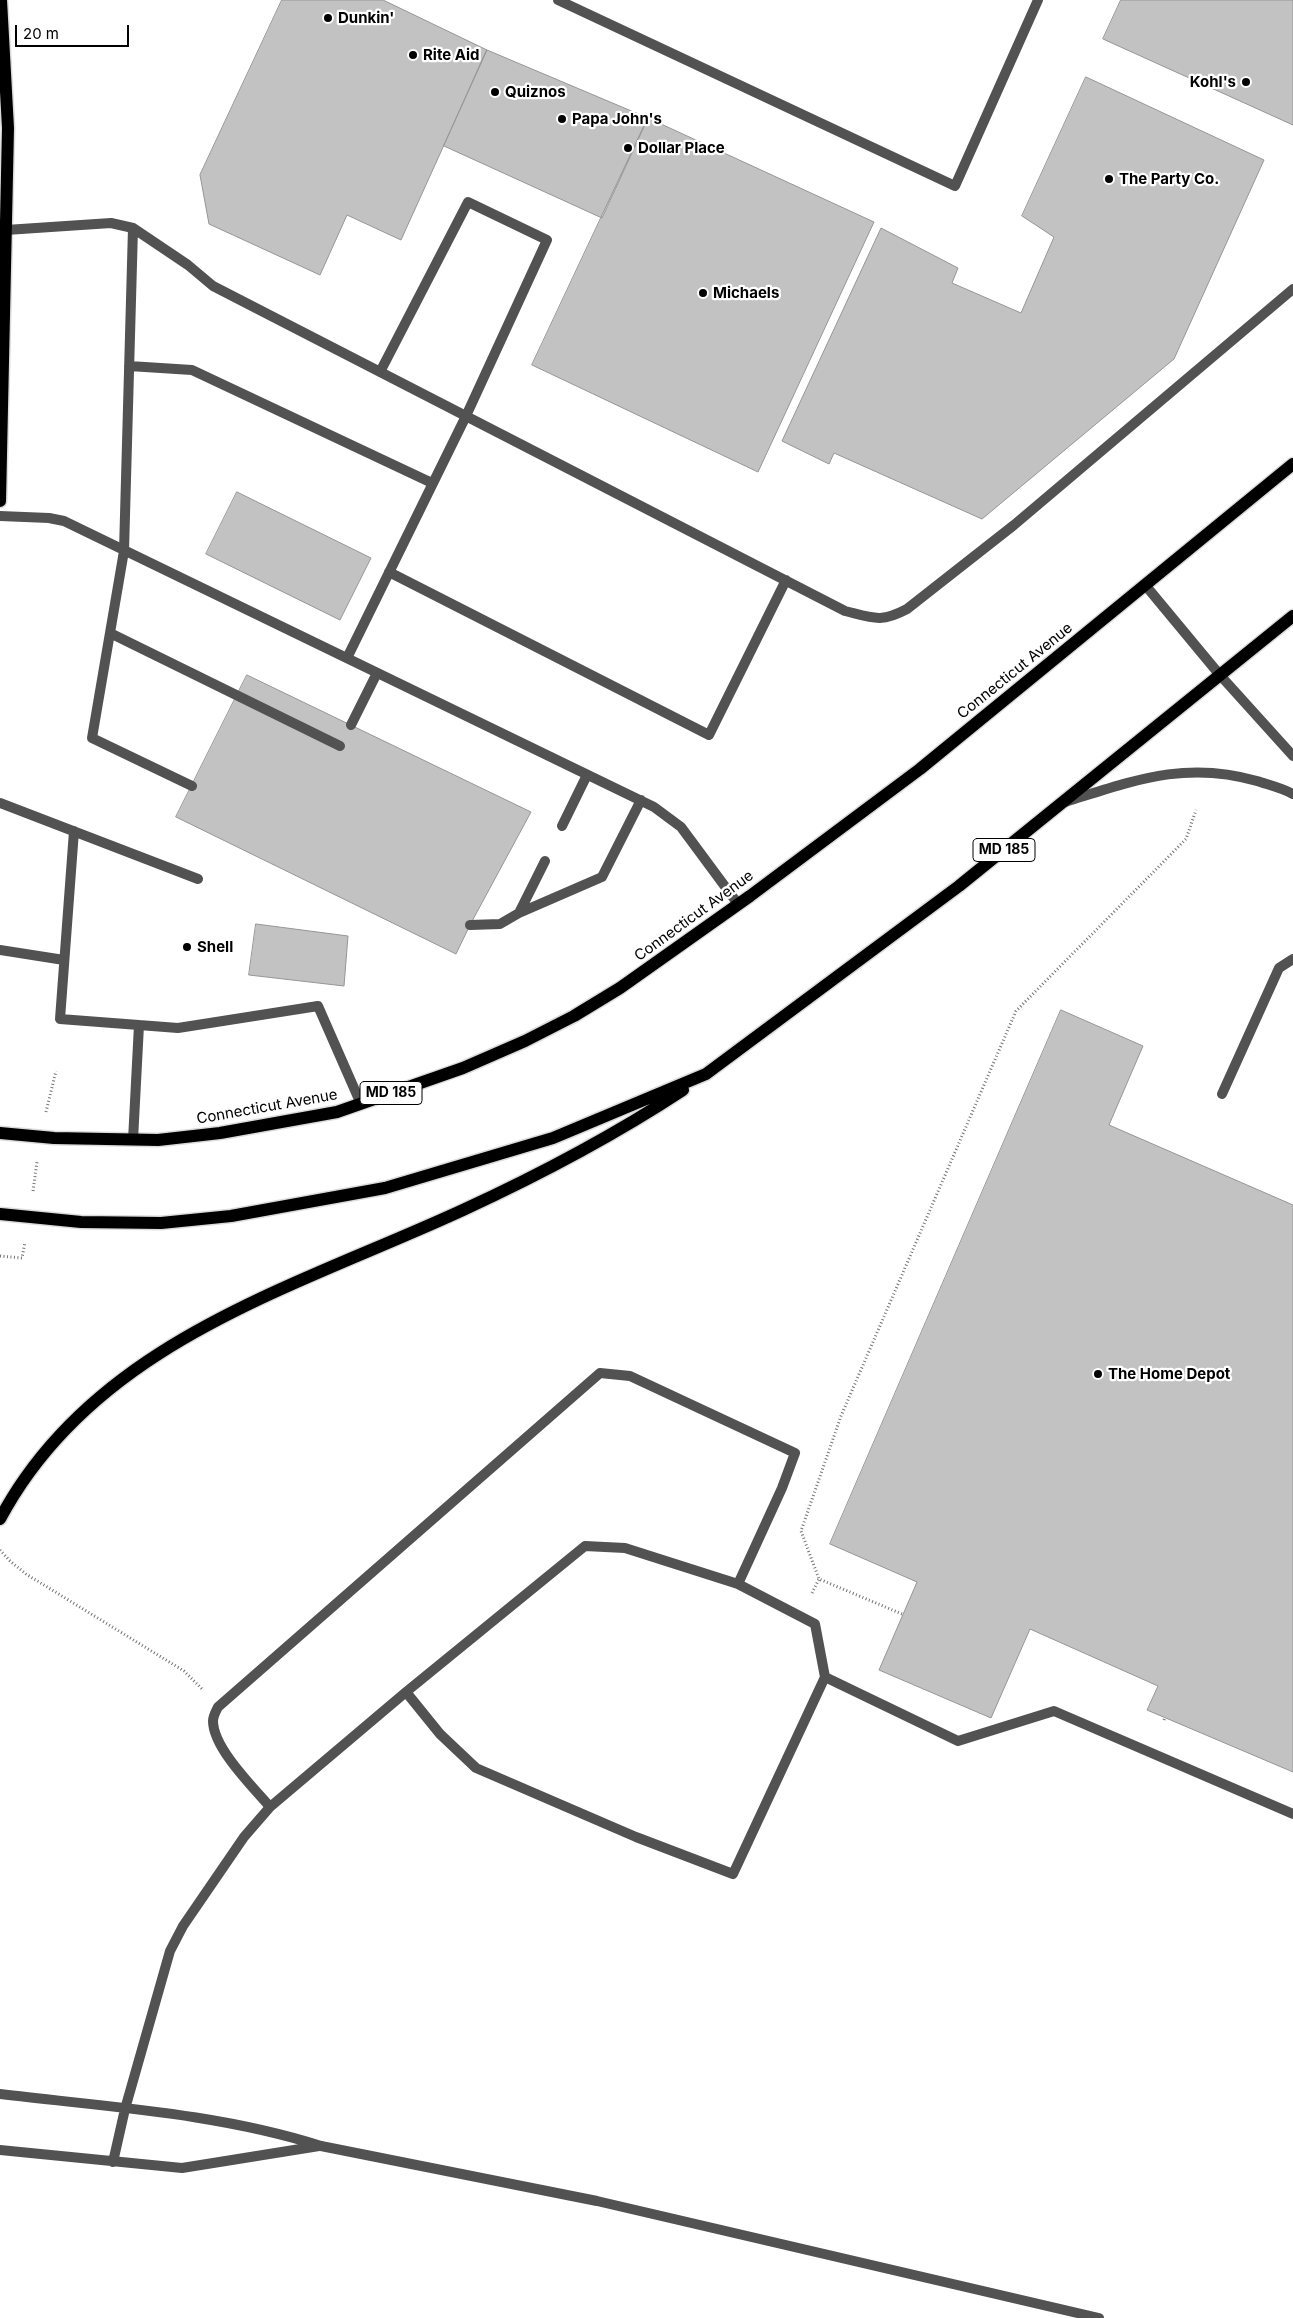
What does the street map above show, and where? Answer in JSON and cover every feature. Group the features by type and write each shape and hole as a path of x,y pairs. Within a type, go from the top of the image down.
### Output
{"main road":[{"path":"0,501 8,128 1,0"},
{"name":"Connecticut Avenue","path":"0,1132 41,1136 158,1140 220,1133 338,1112 462,1068 525,1041 574,1016 620,988 738,904 920,769 1293,464"},
{"name":"MD 185","path":"0,1214 81,1222 161,1223 230,1216 385,1188 553,1138 706,1074 959,886 1293,616"},
{"path":"0,1519 16,1488 57,1438 94,1400 134,1369 177,1341 238,1309 464,1210 587,1150 630,1125 706,1074"}],"lane":[{"path":"558,0 956,186 1038,0"},
{"path":"347,658 466,416 547,240 468,202 380,372"},
{"path":"6,230 112,223 132,228 181,260 213,286 845,611 877,619 891,618 907,609 1021,518 1293,289"},
{"path":"132,228 124,551 92,738 192,786"},
{"path":"129,366 192,370 432,483"},
{"path":"0,516 49,518 64,521 654,806 681,827 738,904"},
{"path":"389,572 710,735 786,580"},
{"path":"1146,586 1220,674 1293,756"},
{"path":"110,633 340,746"},
{"path":"351,725 377,673"},
{"path":"1062,803 1120,785 1165,774 1198,771 1231,774 1293,794"},
{"path":"562,826 587,775"},
{"path":"470,924 500,924 519,913 602,877 641,800"},
{"path":"0,803 74,830 198,880"},
{"path":"74,830 60,1019 178,1028 318,1006 361,1104"},
{"path":"519,913 546,861"},
{"path":"0,950 64,960"},
{"path":"1222,1094 1279,968 1293,959"},
{"path":"133,1140 139,1025"},
{"path":"270,1807 223,1750 214,1730 212,1719 218,1706 600,1373 630,1376 795,1453 782,1488 738,1584"},
{"path":"113,2162 125,2109 174,1942 182,1926 208,1887 244,1837 270,1807 406,1692 585,1546 625,1548 738,1584 815,1624 826,1677 733,1874 636,1837 476,1768 440,1734 406,1692"},
{"path":"826,1677 958,1741 1054,1711 1293,1814"},
{"path":"0,2094 177,2116 282,2133 321,2146 597,2202 1099,2318"},
{"path":"0,2150 182,2168 321,2146"}],"path":[{"path":"902,1614 819,1579 801,1531 841,1416 1016,1011 1186,839 1196,810"},
{"path":"0,1256 22,1258 30,1217 41,1136 56,1071"},
{"path":"0,1550 26,1574 184,1671 218,1706"},
{"path":"800,1616 819,1579"}],"building":[{"path":"282,0 383,0 487,50 401,240 347,215 320,275 209,224 200,175"},
{"name":"Kohl's","path":"1121,0 1293,0 1293,125 1103,39"},
{"path":"487,50 648,118 602,218 444,146"},
{"path":"1086,77 1264,160 1174,359 982,519 834,453 829,464 782,441 881,228 958,268 952,283 1021,313 1054,237 1022,216"},
{"name":"Michaels","path":"648,118 874,222 758,472 532,365"},
{"path":"237,492 371,558 340,620 206,554"},
{"path":"247,675 531,812 456,954 176,817"},
{"path":"256,924 348,936 344,986 249,975"},
{"name":"The Home Depot","path":"1061,1010 1143,1046 1109,1125 1293,1205 1293,1772 1147,1710 1158,1686 1030,1629 991,1718 879,1670 917,1582 830,1544"}],"place":[{"name":"Dunkin'","path":"328,18"},
{"name":"Rite Aid","path":"413,55"},
{"name":"Kohl's","path":"1246,82"},
{"name":"Quiznos","path":"495,92"},
{"name":"Papa John's","path":"562,119"},
{"name":"Dollar Place","path":"628,148"},
{"name":"The Party Co.","path":"1109,179"},
{"name":"Michaels","path":"703,293"},
{"name":"Shell","path":"187,947"},
{"name":"The Home Depot","path":"1098,1374"}]}
